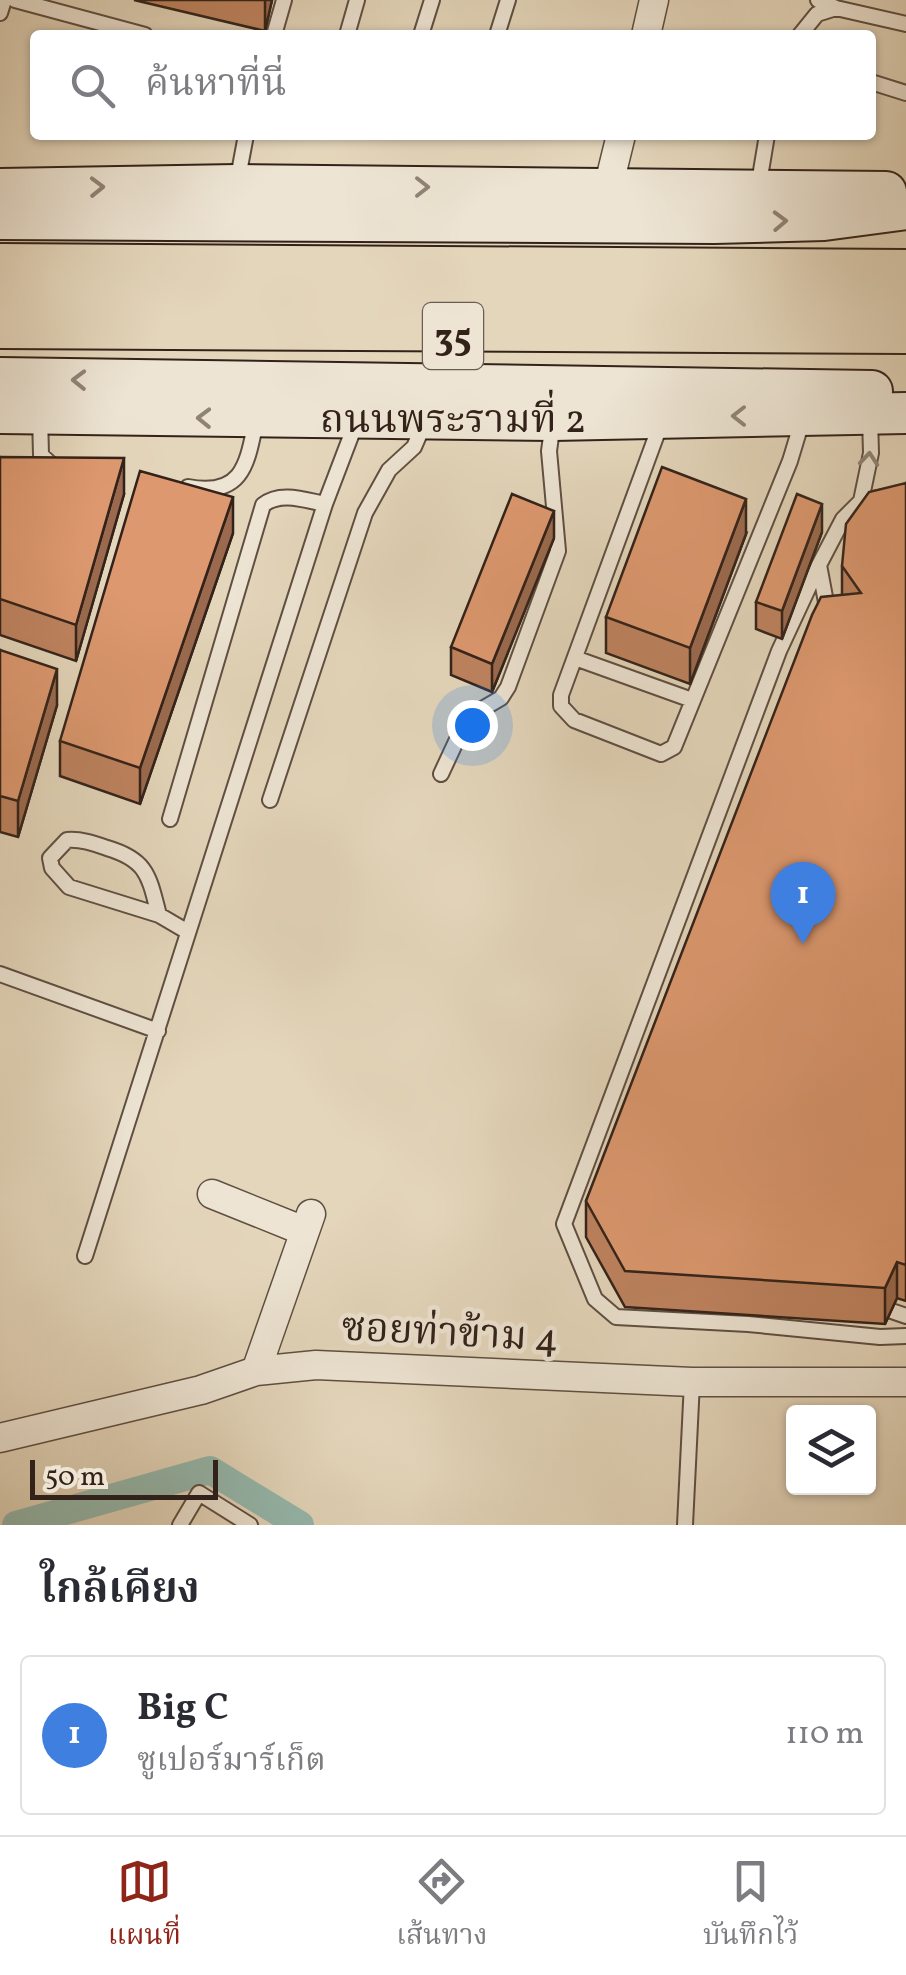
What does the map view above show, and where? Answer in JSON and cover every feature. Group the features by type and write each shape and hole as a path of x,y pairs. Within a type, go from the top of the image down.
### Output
{"highway":[{"name":"35","path":"0,248 906,251"},
{"path":"0,270 906,276"},
{"path":"0,322 906,328"},
{"name":"ถนนพระรามที่ 2","path":"0,334 906,338"}],"main road":[{"path":"0,189 237,185 906,193"},
{"path":"0,219 714,224 824,220 906,209"},
{"path":"0,378 252,400 906,390"},
{"name":"ถนนพระรามที่ 2","path":"0,413 40,414 252,400 358,417 426,419 888,414"}],"street":[{"path":"647,30 654,0"},
{"path":"608,188 621,140"},
{"path":"212,1194 308,1222 256,1371"},
{"name":"ซอยท่าข้าม 4","path":"0,1438 201,1390 256,1371 316,1365 692,1382 906,1382"}],"lane":[{"path":"0,12 4,0"},
{"path":"15,0 126,30"},
{"path":"275,30 284,0"},
{"path":"348,30 357,0"},
{"path":"423,30 432,0"},
{"path":"499,30 508,0"},
{"path":"818,0 906,24"},
{"path":"806,30 818,14 836,8"},
{"path":"876,84 906,93"},
{"path":"237,185 245,140"},
{"path":"758,189 766,140"},
{"path":"171,484 221,488 235,481 248,460 252,400"},
{"path":"40,414 42,455 50,466 66,472"},
{"path":"888,414 871,454 860,500 843,519 779,652 564,1224 595,1298 616,1317 906,1336"},
{"path":"664,416 560,695 564,712 574,720 653,752 668,752 674,747 790,461 803,417"},
{"path":"85,1256 325,504 358,417"},
{"path":"270,800 366,513 389,470 414,446 426,419"},
{"path":"442,774 467,718 501,698 508,687 558,552 548,451 553,420"},
{"path":"860,500 906,493"},
{"path":"170,819 264,505 271,498 286,497 325,504"},
{"path":"820,565 830,626"},
{"path":"575,658 692,700"},
{"path":"159,915 149,876 130,855 78,839 66,840 50,858 52,868 69,887 159,915 188,932"},
{"path":"0,974 158,1031"},
{"path":"860,1300 906,1316"},
{"path":"685,1525 692,1382"},
{"path":"180,1525 199,1493 250,1525"}],"building":[{"path":"0,457 124,458 76,625 0,599"},
{"path":"662,467 746,499 690,648 606,617"},
{"path":"140,471 233,497 140,768 60,741"},
{"path":"906,483 906,1265 897,1262 885,1288 625,1271 586,1201 812,615 821,597 861,593 842,566 846,524 869,492"},
{"path":"512,494 554,511 492,664 451,647"},
{"path":"797,494 822,504 782,611 756,602"},
{"path":"0,650 57,669 18,801 0,796"}],"waterway":[{"path":"16,1525 210,1470 300,1525"}],"place":[{"name":"Big C","path":"803,944"}]}
